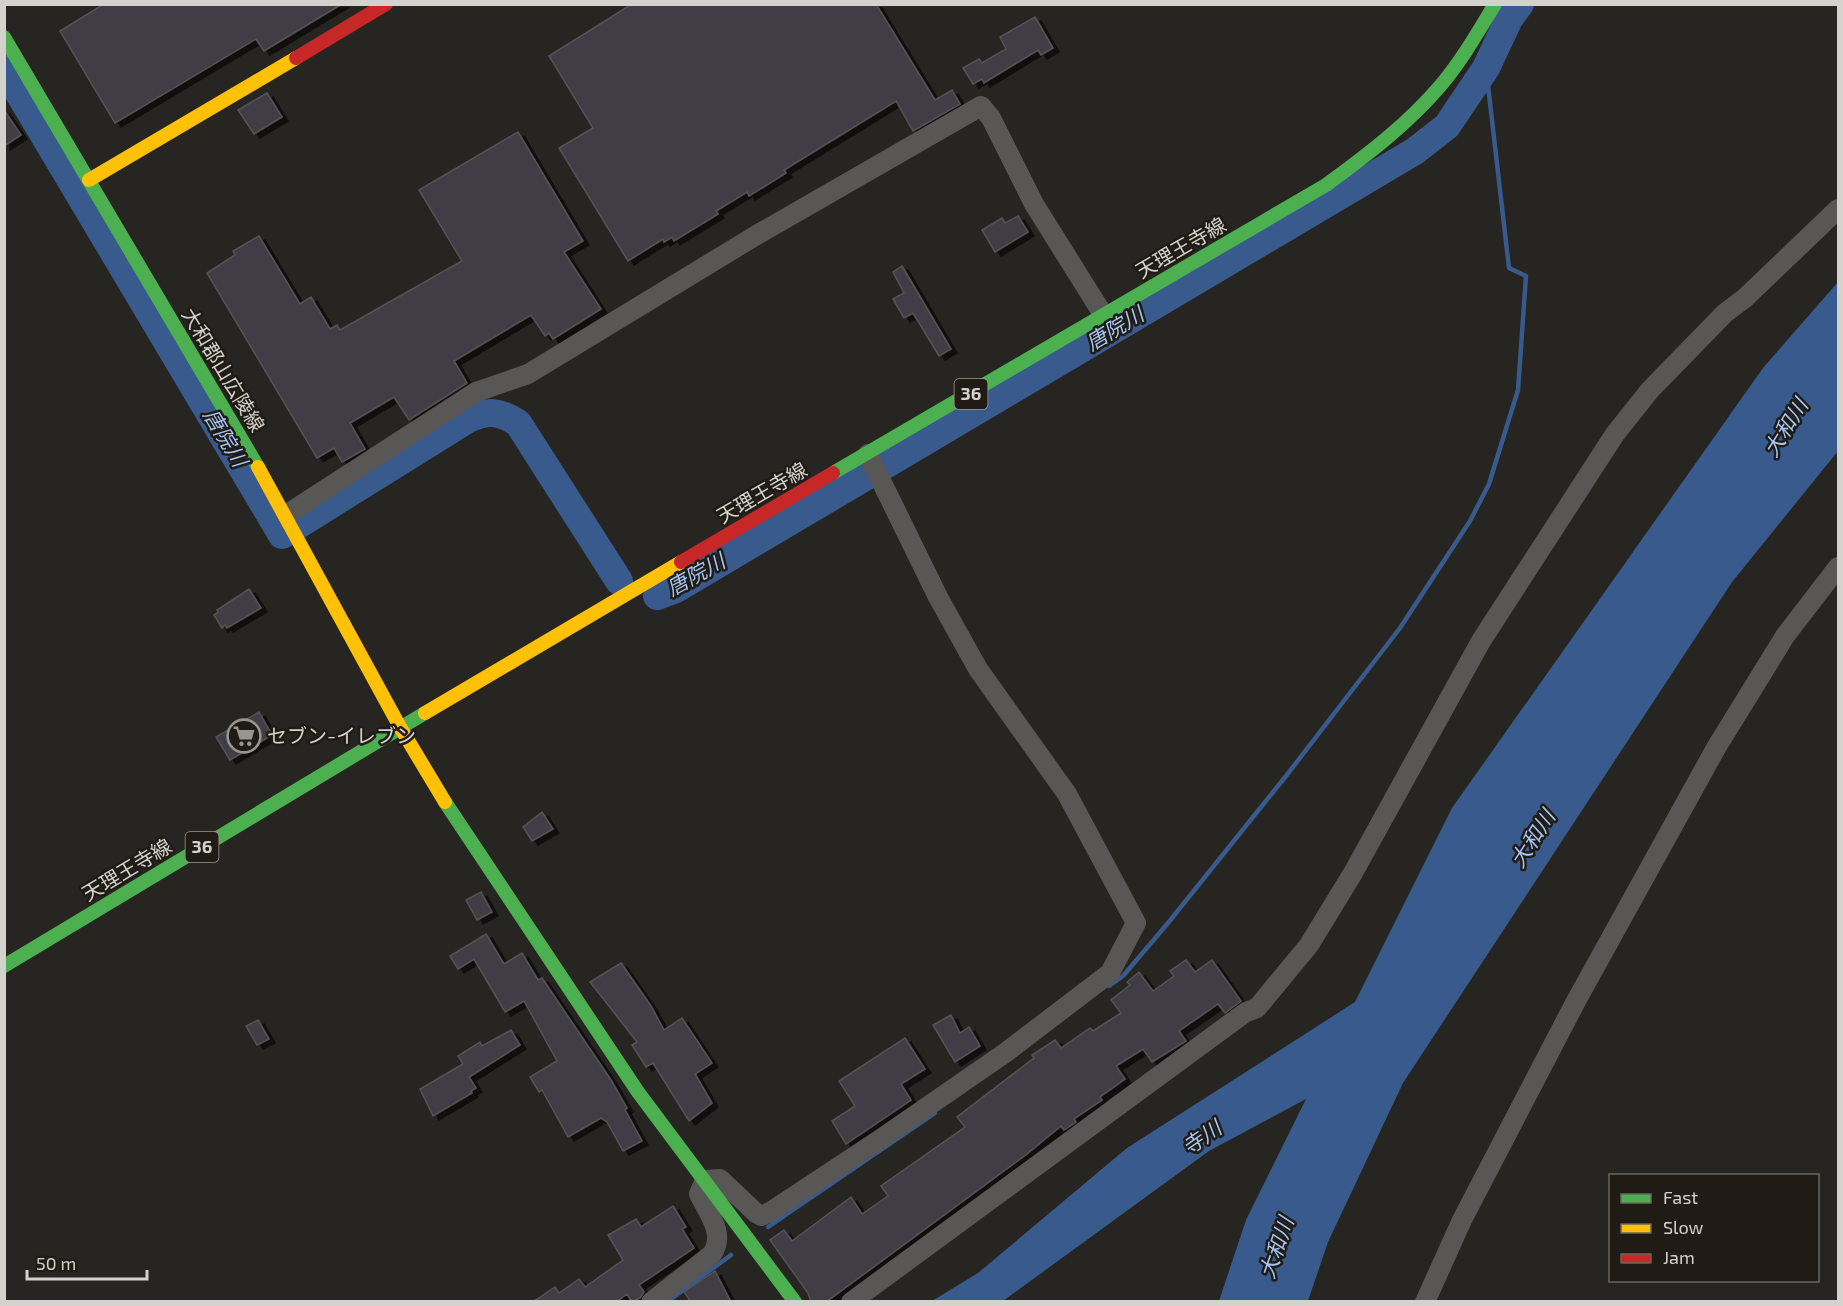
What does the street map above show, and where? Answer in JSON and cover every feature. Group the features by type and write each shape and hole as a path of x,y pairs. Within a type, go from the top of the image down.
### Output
{"main road":[{"path":"89,180 386,4"},
{"name":"天理王寺線","path":"4,966 400,727 1326,185 1374,151 1410,119 1455,68 1495,4"},
{"name":"大和郡山広陵線","path":"4,37 286,514 400,727 452,813 638,1092 795,1302"}],"street":[{"path":"286,514 476,392 528,374 755,236 981,106 991,118 1034,204 1104,316"},
{"path":"851,1302 1246,1012 1257,1008 1309,945 1337,900 1480,640 1615,434 1650,390 1725,312 1744,298 1839,209"},
{"path":"651,1302 712,1254 719,1244 719,1235 699,1194 705,1180 720,1179 761,1216 770,1212 995,1060 1110,973 1136,923 1067,794 972,659 938,597 868,454"},
{"path":"1425,1302 1462,1220 1575,1003 1716,748 1785,636 1839,567"}],"water":[{"path":"1838,282 1838,451 1732,582 1403,1083 1328,1242 1308,1301 1219,1301 1246,1220 1306,1099 1209,1151 1003,1301 932,1301 978,1273 1127,1148 1355,1002 1452,808 1763,368"}],"building":[{"path":"104,4 342,4 264,51 256,39 115,123 60,31"},
{"path":"632,4 876,4 935,100 952,90 960,104 913,131 896,101 784,170 786,173 749,196 747,192 716,211 718,214 674,241 672,237 664,242 663,239 628,261 559,148 593,128 549,56"},
{"path":"1035,17 1053,48 1041,55 1038,50 984,83 982,79 973,84 963,68 979,59 982,63 1006,49 1000,37"},
{"path":"267,93 282,117 254,134 238,110"},
{"path":"4,110 21,135 4,146"},
{"path":"518,132 583,241 564,252 601,309 553,339 549,333 545,336 531,315 454,361 467,383 409,420 394,397 350,423 365,449 342,462 334,448 317,458 207,273 235,255 233,251 259,236 300,304 311,297 330,329 337,325 340,330 462,261 419,190"},
{"path":"1018,216 1028,232 995,252 982,230 1002,218 1005,223"},
{"path":"902,266 951,349 939,356 913,313 904,318 893,299 904,293 893,272"},
{"path":"249,589 261,608 227,628 225,625 222,628 214,615 218,612 217,610"},
{"name":"セブン-イレブン","path":"259,712 272,735 230,760 216,737"},
{"path":"542,812 553,829 532,841 523,827"},
{"path":"481,892 492,912 477,920 466,900"},
{"path":"486,934 504,964 522,953 538,980 542,978 611,1080 642,1141 623,1151 607,1122 601,1118 568,1137 542,1090 539,1092 530,1077 557,1061 524,1001 505,1012 474,959 458,969 450,956"},
{"path":"1186,960 1195,972 1212,960 1241,1001 1225,1013 1218,1004 1179,1031 1186,1041 1152,1062 1143,1049 1116,1066 1125,1079 1100,1097 1102,1100 1074,1119 1076,1122 1064,1130 1061,1126 1027,1154 826,1302 811,1302 808,1293 770,1240 784,1230 792,1241 851,1197 862,1214 888,1196 881,1186 965,1127 957,1117 1034,1058 1032,1055 1055,1040 1061,1048 1090,1028 1093,1031 1121,1013 1111,1000 1130,985 1127,982 1139,972 1153,991 1174,976 1170,971"},
{"path":"621,963 651,1006 664,1030 682,1018 712,1063 695,1074 712,1103 689,1121 653,1063 646,1067 632,1045 637,1042 590,982"},
{"path":"951,1015 960,1033 969,1027 980,1046 955,1062 933,1025"},
{"path":"258,1020 269,1039 257,1045 246,1026"},
{"path":"511,1030 520,1045 469,1077 476,1088 471,1091 472,1093 433,1116 420,1089 463,1064 458,1056 480,1042 482,1046"},
{"path":"905,1038 925,1069 901,1084 911,1100 846,1144 832,1121 855,1106 839,1081"},
{"path":"673,1206 686,1227 682,1229 694,1248 639,1285 644,1292 640,1298 632,1302 627,1294 616,1302 533,1302 555,1287 559,1293 579,1279 585,1287 623,1260 608,1235 636,1219 641,1227"},
{"path":"715,1271 731,1302 691,1302 684,1292"}],"waterway":[{"name":"唐院川","path":"657,596 676,589 1415,151 1447,126 1486,68 1509,19 1520,4"},
{"name":"唐院川","path":"4,68 282,535 468,419 493,413 518,423 619,581"},
{"path":"1109,986 1123,976 1168,923 1286,776 1400,628 1470,521 1489,484 1518,390 1526,276 1509,268 1486,68"},
{"path":"768,1227 935,1113"},
{"path":"667,1302 731,1255"}],"traffic: fast":[{"path":"833,473 1326,185 1415,113 1456,66 1495,4"},
{"path":"4,37 258,467"},
{"path":"4,966 425,713"},
{"path":"445,802 638,1092 795,1302"}],"traffic: slow":[{"path":"89,180 296,58"},
{"path":"258,467 400,727 445,802"},
{"path":"425,713 681,562"}],"traffic: jam":[{"path":"296,58 386,4"},
{"path":"681,562 833,473"}],"place":[{"name":"セブン-イレブン","path":"244,736"}],"water label":[{"name":"大和川","path":"1786,428"},
{"name":"大和川","path":"1533,839"},
{"name":"寺川","path":"1202,1138"},
{"name":"大和川","path":"1277,1248"}]}
